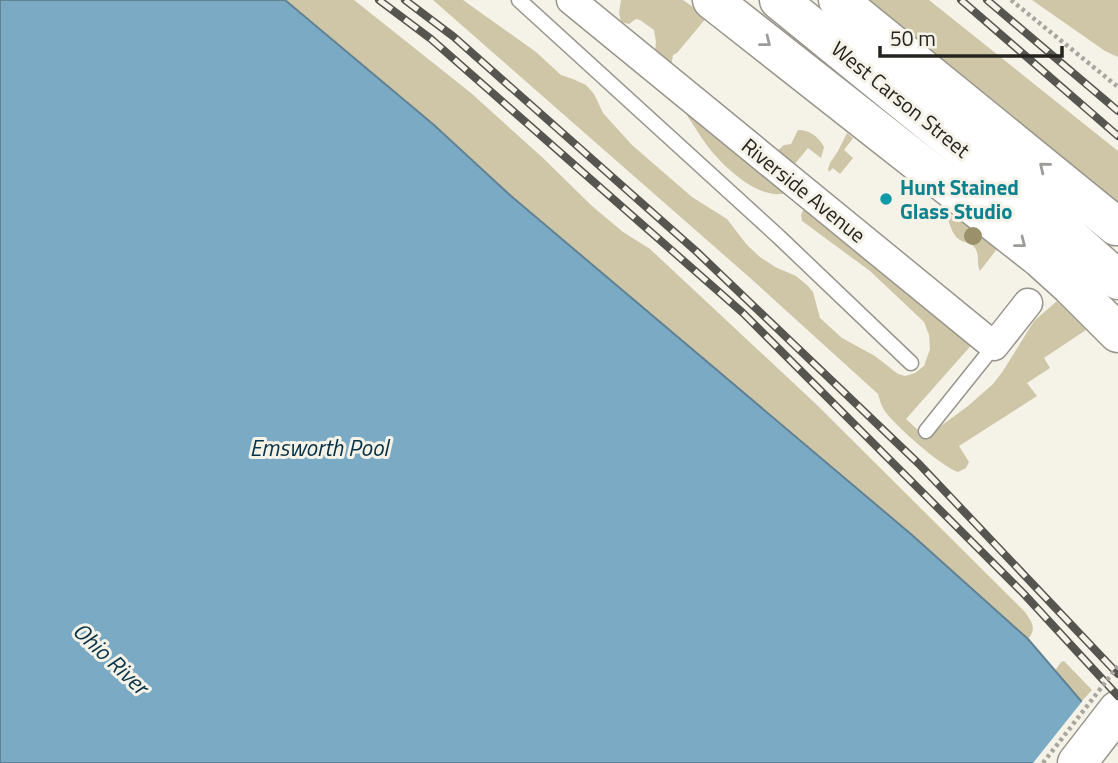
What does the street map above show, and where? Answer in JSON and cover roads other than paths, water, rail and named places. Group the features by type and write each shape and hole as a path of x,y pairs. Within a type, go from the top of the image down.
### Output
{"main road":[{"path":"712,0 1040,258 1118,333"},
{"name":"West Carson Street","path":"779,0 1063,231 1118,280"},
{"path":"838,0 1117,238"},
{"path":"1063,231 1096,245 1117,238"},
{"path":"1077,763 1118,710"}],"street":[{"name":"Riverside Avenue","path":"571,0 994,346"},
{"path":"994,346 1028,303"}],"lane":[{"path":"519,0 779,237 911,363"},
{"path":"926,431 994,346"}],"water":[{"name":"Emsworth Pool","path":"0,0 285,0 434,125 511,196 912,535 1028,639 1118,744 1118,763 0,763"}],"railway":[{"path":"379,0 431,39 743,313 1023,593 1118,696"},
{"path":"405,0 454,37 697,252 919,464 1118,674"},
{"path":"961,0 1118,136"},
{"path":"987,0 1118,111"}],"place":[{"name":"Hunt Stained Glass Studio","path":"886,199"}],"water label":[{"name":"Ohio River","path":"111,658"}]}
